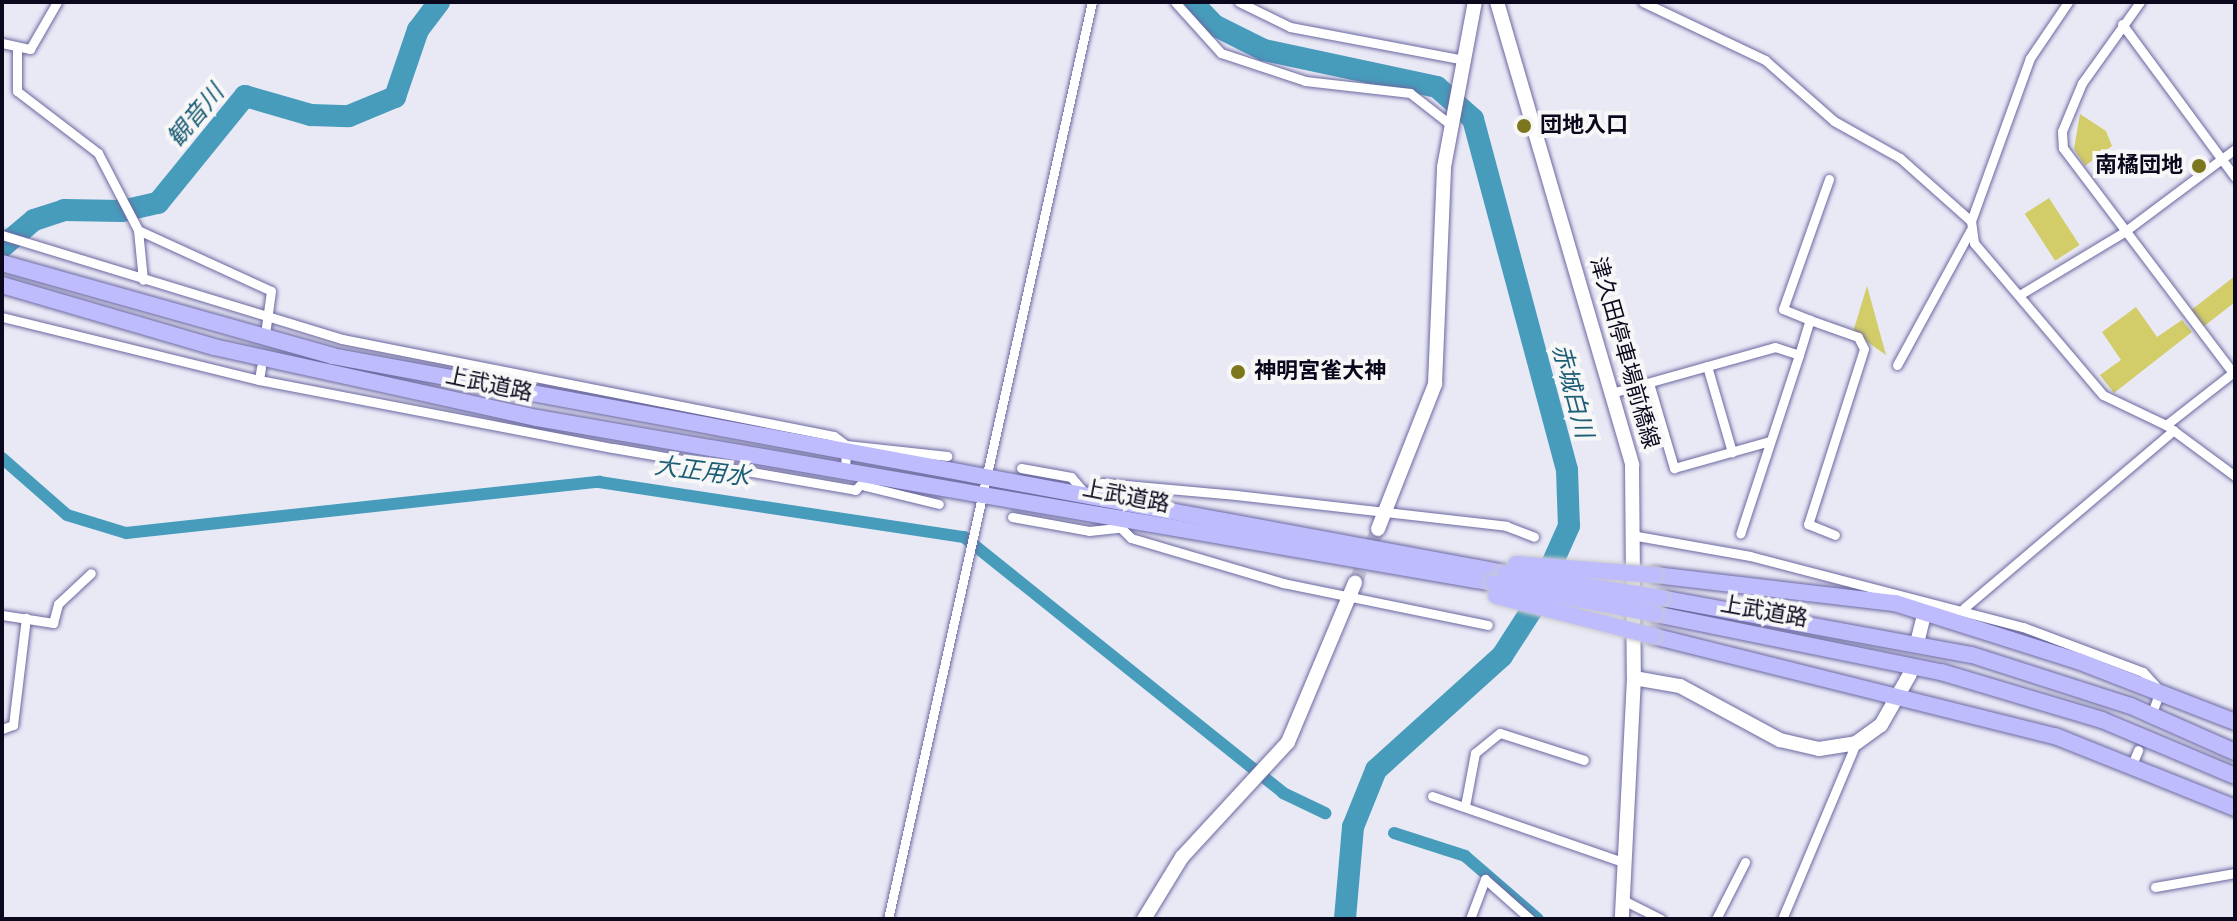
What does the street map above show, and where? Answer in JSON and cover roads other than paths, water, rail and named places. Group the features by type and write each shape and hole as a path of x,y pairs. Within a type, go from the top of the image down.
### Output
{"highway":[{"name":"上武道路","path":"2,263 332,356 1085,493 1502,579"},
{"name":"上武道路","path":"2,285 402,390 845,469 868,480 980,493 1081,510 1114,522 1502,579 1972,655 2131,706 2235,752"},
{"path":"1502,579 1655,575 1832,592 1925,611 2160,691 2235,722"},
{"path":"1502,579 1653,636 1903,694 2136,756 2235,808"},
{"name":"上武道路","path":"1658,606 1970,680 2102,720 2235,776"}],"street":[{"path":"2,43 17,50 34,44 57,2"},
{"path":"888,919 984,475 1092,2"},
{"path":"1175,2 1221,53 1305,81 1410,93 1451,125"},
{"path":"1239,2 1290,27 1463,65"},
{"path":"1378,529 1435,384 1451,125 1475,2"},
{"name":"津久田停車場前橋線","path":"1497,2 1615,392 1632,465 1637,536 1634,678 1622,919"},
{"path":"1643,2 1765,60 1834,121 1900,158 1971,226 2021,294 2103,395 2170,428 2235,476"},
{"path":"1897,365 1971,226 2030,58 2068,2"},
{"path":"1964,608 2234,372 2070,160 2062,131 2089,69 2140,2"},
{"path":"2122,24 2235,177"},
{"path":"17,50 17,91 86,141 132,218 138,230 143,280"},
{"path":"2021,294 2124,232 2235,149"},
{"path":"1829,179 1783,309 1858,337 1864,349 1808,524 1835,535"},
{"path":"138,230 271,291 265,334"},
{"path":"2,235 268,320 552,385 834,436 846,448 845,469"},
{"path":"2,317 259,380 620,449 868,480 939,504"},
{"path":"1740,534 1810,320"},
{"path":"1615,392 1775,347 1799,355"},
{"path":"1707,366 1732,452"},
{"path":"259,380 261,367"},
{"path":"1649,383 1674,468 1770,441"},
{"path":"846,448 865,441 947,456"},
{"path":"1021,468 1071,477 1085,493"},
{"path":"1085,493 1112,484 1386,510 1534,537"},
{"path":"1081,510 1085,493"},
{"path":"1012,517 1089,531 1114,522 1131,538 1349,598 1488,625"},
{"path":"1637,536 1964,608 2135,668 2160,691 2153,710"},
{"path":"2,615 53,623 58,604 91,573"},
{"path":"1144,919 1182,857 1288,742 1355,583"},
{"path":"1918,639 1925,611"},
{"path":"2,729 13,725 26,618"},
{"path":"1782,919 1856,743 1881,725 1903,694 1910,674"},
{"path":"1634,678 1696,692 1794,745 1856,743"},
{"path":"1465,806 1475,753 1500,733 1584,760"},
{"path":"1432,796 1626,863"},
{"path":"1716,919 1745,862"},
{"path":"2155,887 2235,873"},
{"path":"1470,919 1485,879 1530,919"},
{"path":"1625,901 1661,919"}],"waterway":[{"name":"観音川","path":"2,247 34,220 64,210 122,211 158,203 245,96 311,115 349,116 395,97 418,30 439,2"},
{"name":"赤城白川","path":"1192,2 1214,25 1264,50 1437,87 1473,119 1567,470 1569,526 1531,611 1502,656 1376,770 1353,827 1345,919"},
{"name":"大正用水","path":"2,458 67,515 126,533 599,482 964,537 1283,793 1325,813"},
{"name":"大正用水","path":"1394,833 1465,856 1538,919"}],"tunnel":[{"path":"1355,583 1378,529"}],"place":[{"name":"団地入口","path":"1524,126"},
{"name":"南橘団地","path":"2199,166"},
{"name":"神明宮雀大神","path":"1238,372"}]}
